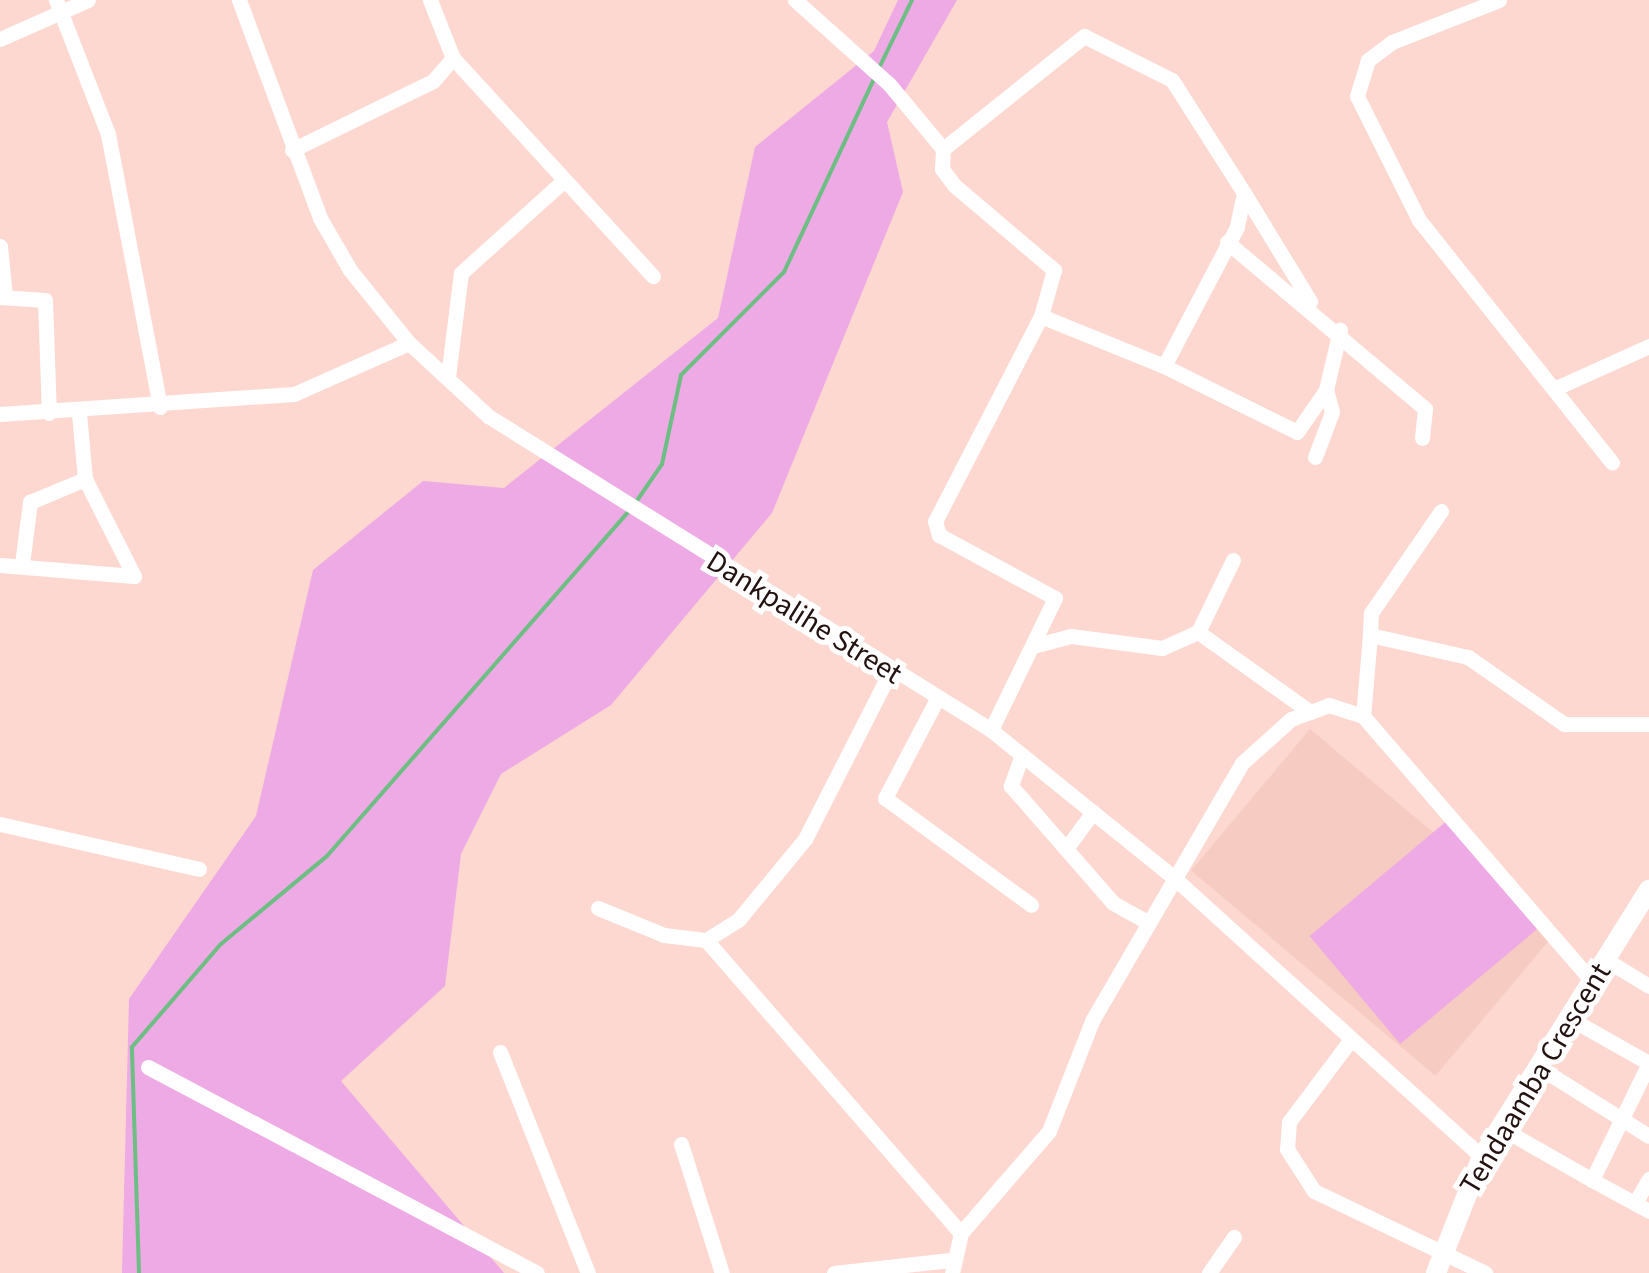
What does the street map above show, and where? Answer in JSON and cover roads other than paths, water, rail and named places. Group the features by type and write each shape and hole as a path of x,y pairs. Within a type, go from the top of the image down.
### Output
{"street":[{"path":"0,40 58,5 88,0"},
{"name":"Dankpalihe Street","path":"240,0 292,150 350,270 409,343 488,416 890,672 992,730 1171,875 1349,1042 1482,1157"},
{"path":"430,0 454,58 653,276"},
{"path":"795,0 889,84 943,149 942,168 955,186 1054,270 1041,316 935,522 939,535 1051,589 1033,646 992,730"},
{"path":"1498,0 1392,42 1368,60 1357,96 1419,220 1612,463"},
{"path":"58,5 108,134 160,408"},
{"path":"943,149 1084,36 1172,80 1318,313"},
{"path":"292,150 434,81 454,58"},
{"path":"448,377 461,272 563,181"},
{"path":"1164,366 1227,242 1244,193"},
{"path":"1227,242 1340,330 1425,409 1422,438"},
{"path":"0,246 2,296 45,300 49,413"},
{"path":"1041,316 1164,366 1297,432 1326,390 1340,330"},
{"path":"0,414 160,408 294,394 409,343"},
{"path":"1556,388 1649,346"},
{"path":"1315,458 1332,412 1326,390"},
{"path":"0,565 134,576 86,480 78,413"},
{"path":"22,564 30,502 86,480"},
{"path":"1363,716 1371,613 1441,511"},
{"path":"1033,646 1070,636 1162,648 1198,632 1233,560"},
{"path":"1198,632 1310,712"},
{"path":"1370,635 1468,657 1564,724 1649,724"},
{"path":"598,908 664,936 706,940 760,900 805,838 890,672"},
{"path":"937,700 885,798 1031,905"},
{"path":"834,1273 951,1266 961,1233 1049,1132 1092,1019 1171,875 1242,763 1310,712 1329,704 1363,716 1592,982"},
{"path":"1022,755 1010,786 1068,846 1114,903 1146,921"},
{"path":"1068,846 1093,812"},
{"path":"0,824 198,868"},
{"name":"Tendaamba Crescent","path":"1440,1263 1482,1157 1606,960 1643,914 1649,890"},
{"path":"706,940 961,1233"},
{"path":"1606,960 1649,986"},
{"path":"1569,1018 1649,1063 1592,1180"},
{"path":"1349,1042 1289,1122 1287,1148 1314,1191 1440,1263 1486,1273"},
{"path":"500,1052 588,1273"},
{"path":"148,1068 537,1273"},
{"path":"1540,1068 1649,1136"},
{"path":"1501,1128 1642,1207 1649,1179"},
{"path":"680,1144 722,1273"},
{"path":"1209,1273 1234,1237"}],"waterway":[{"path":"880,66 912,0"},
{"path":"636,502 662,464 681,375 784,272 874,79"},
{"path":"139,1273 132,1047 221,944 327,856 630,510"}]}
